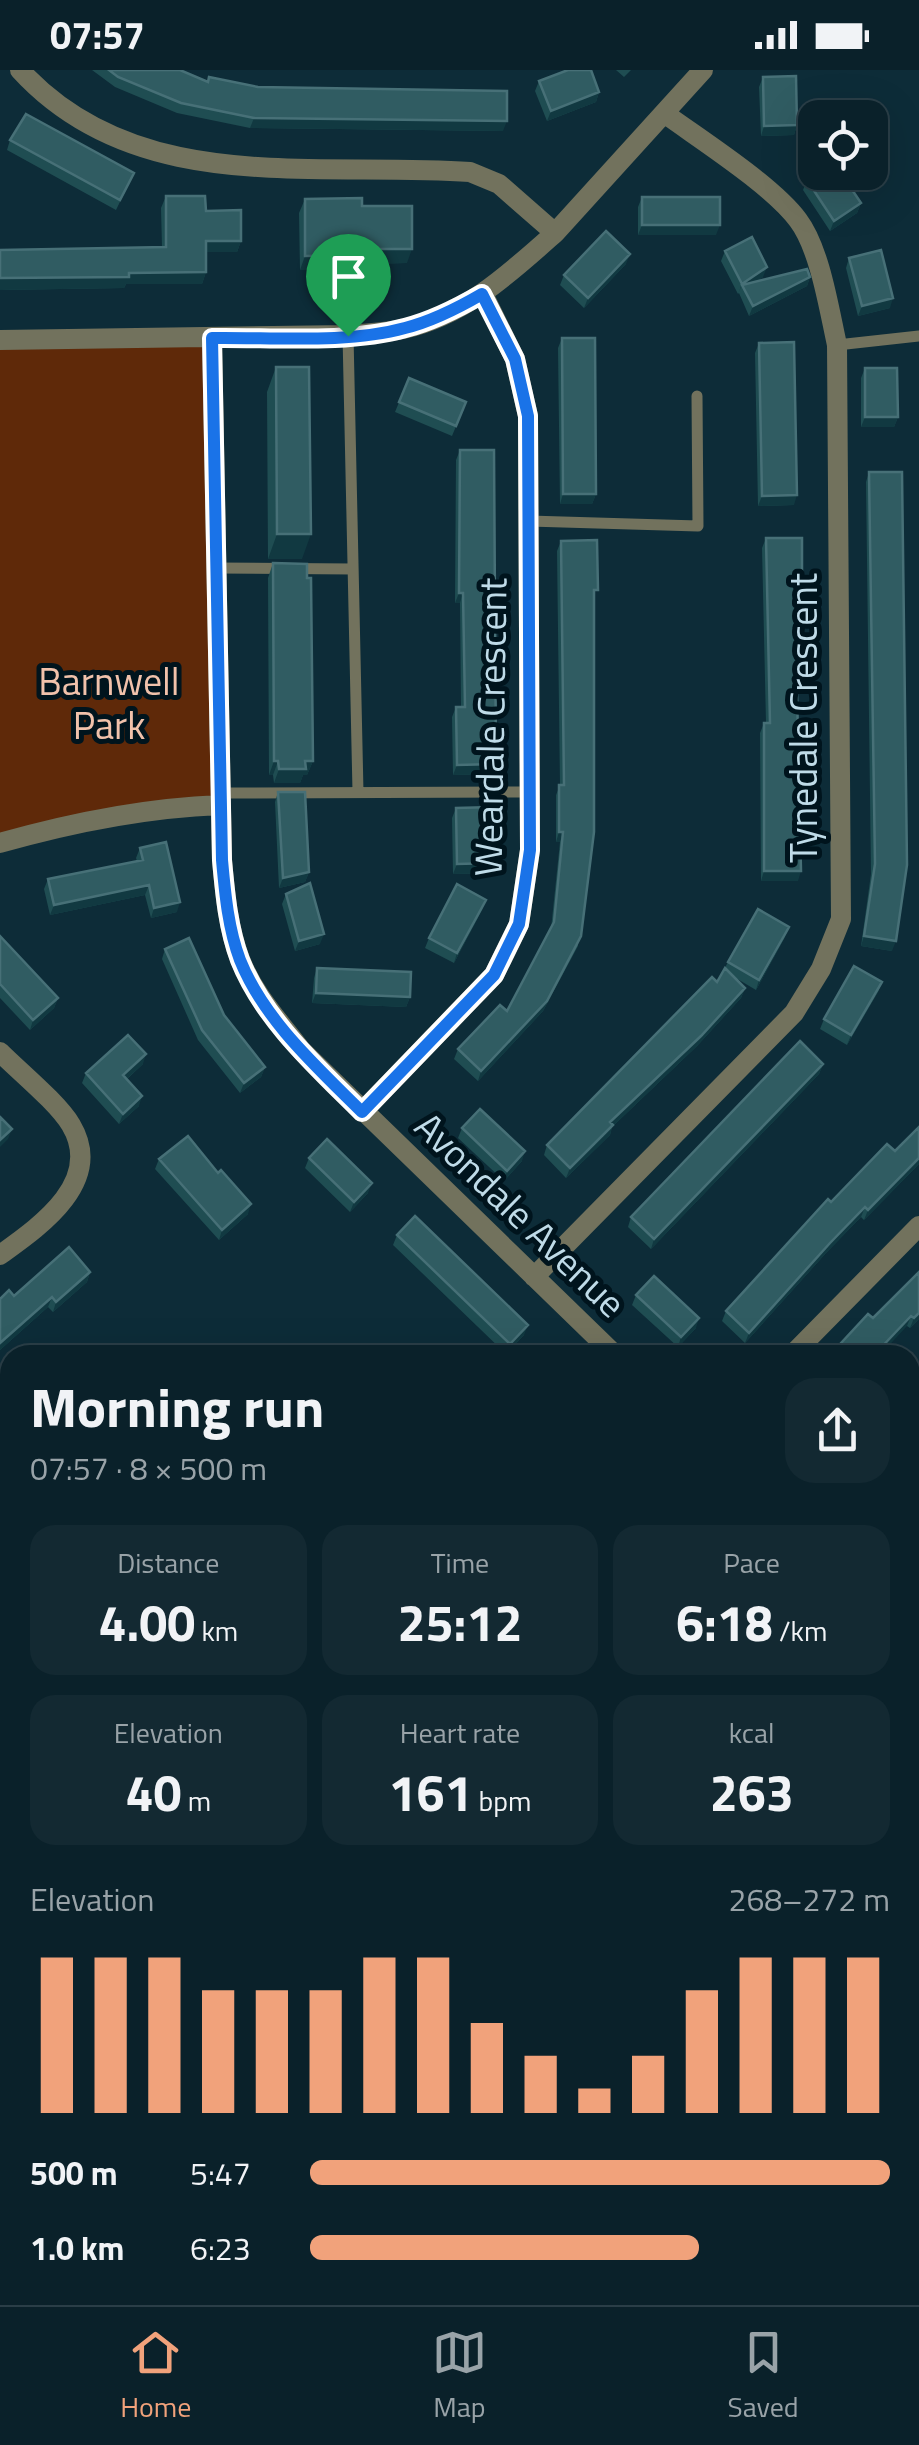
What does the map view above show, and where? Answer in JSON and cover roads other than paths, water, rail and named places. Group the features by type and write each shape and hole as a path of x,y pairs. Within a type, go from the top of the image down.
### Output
{"street":[{"path":"20,70 36,87 88,124 152,152 252,168 470,172 499,184 555,233"},
{"path":"0,340 348,336 403,329 447,314 496,286 555,233 703,70"},
{"name":"Tynedale Crescent","path":"534,1276 794,1013 821,969 841,919 837,345 822,276 799,220 762,186 664,113"},
{"name":"Weardale Crescent","path":"362,1112 494,975 519,924 530,850 528,416 515,359 482,294"},
{"name":"Avondale Avenue","path":"212,338 220,799 228,913 240,960 262,1000 300,1050 605,1345"},
{"path":"0,843 99,817 220,799"},
{"path":"0,1052 70,1124 80,1148 77,1177 61,1206 0,1256"},
{"path":"802,1345 919,1226"}],"lane":[{"path":"348,336 358,792"},
{"path":"837,345 919,336"},
{"path":"529,522 698,526 697,396"},
{"path":"216,568 354,569"},
{"path":"220,799 358,792 530,792"}],"park label":[{"name":"Barnwell Park","path":"109,704"}]}
